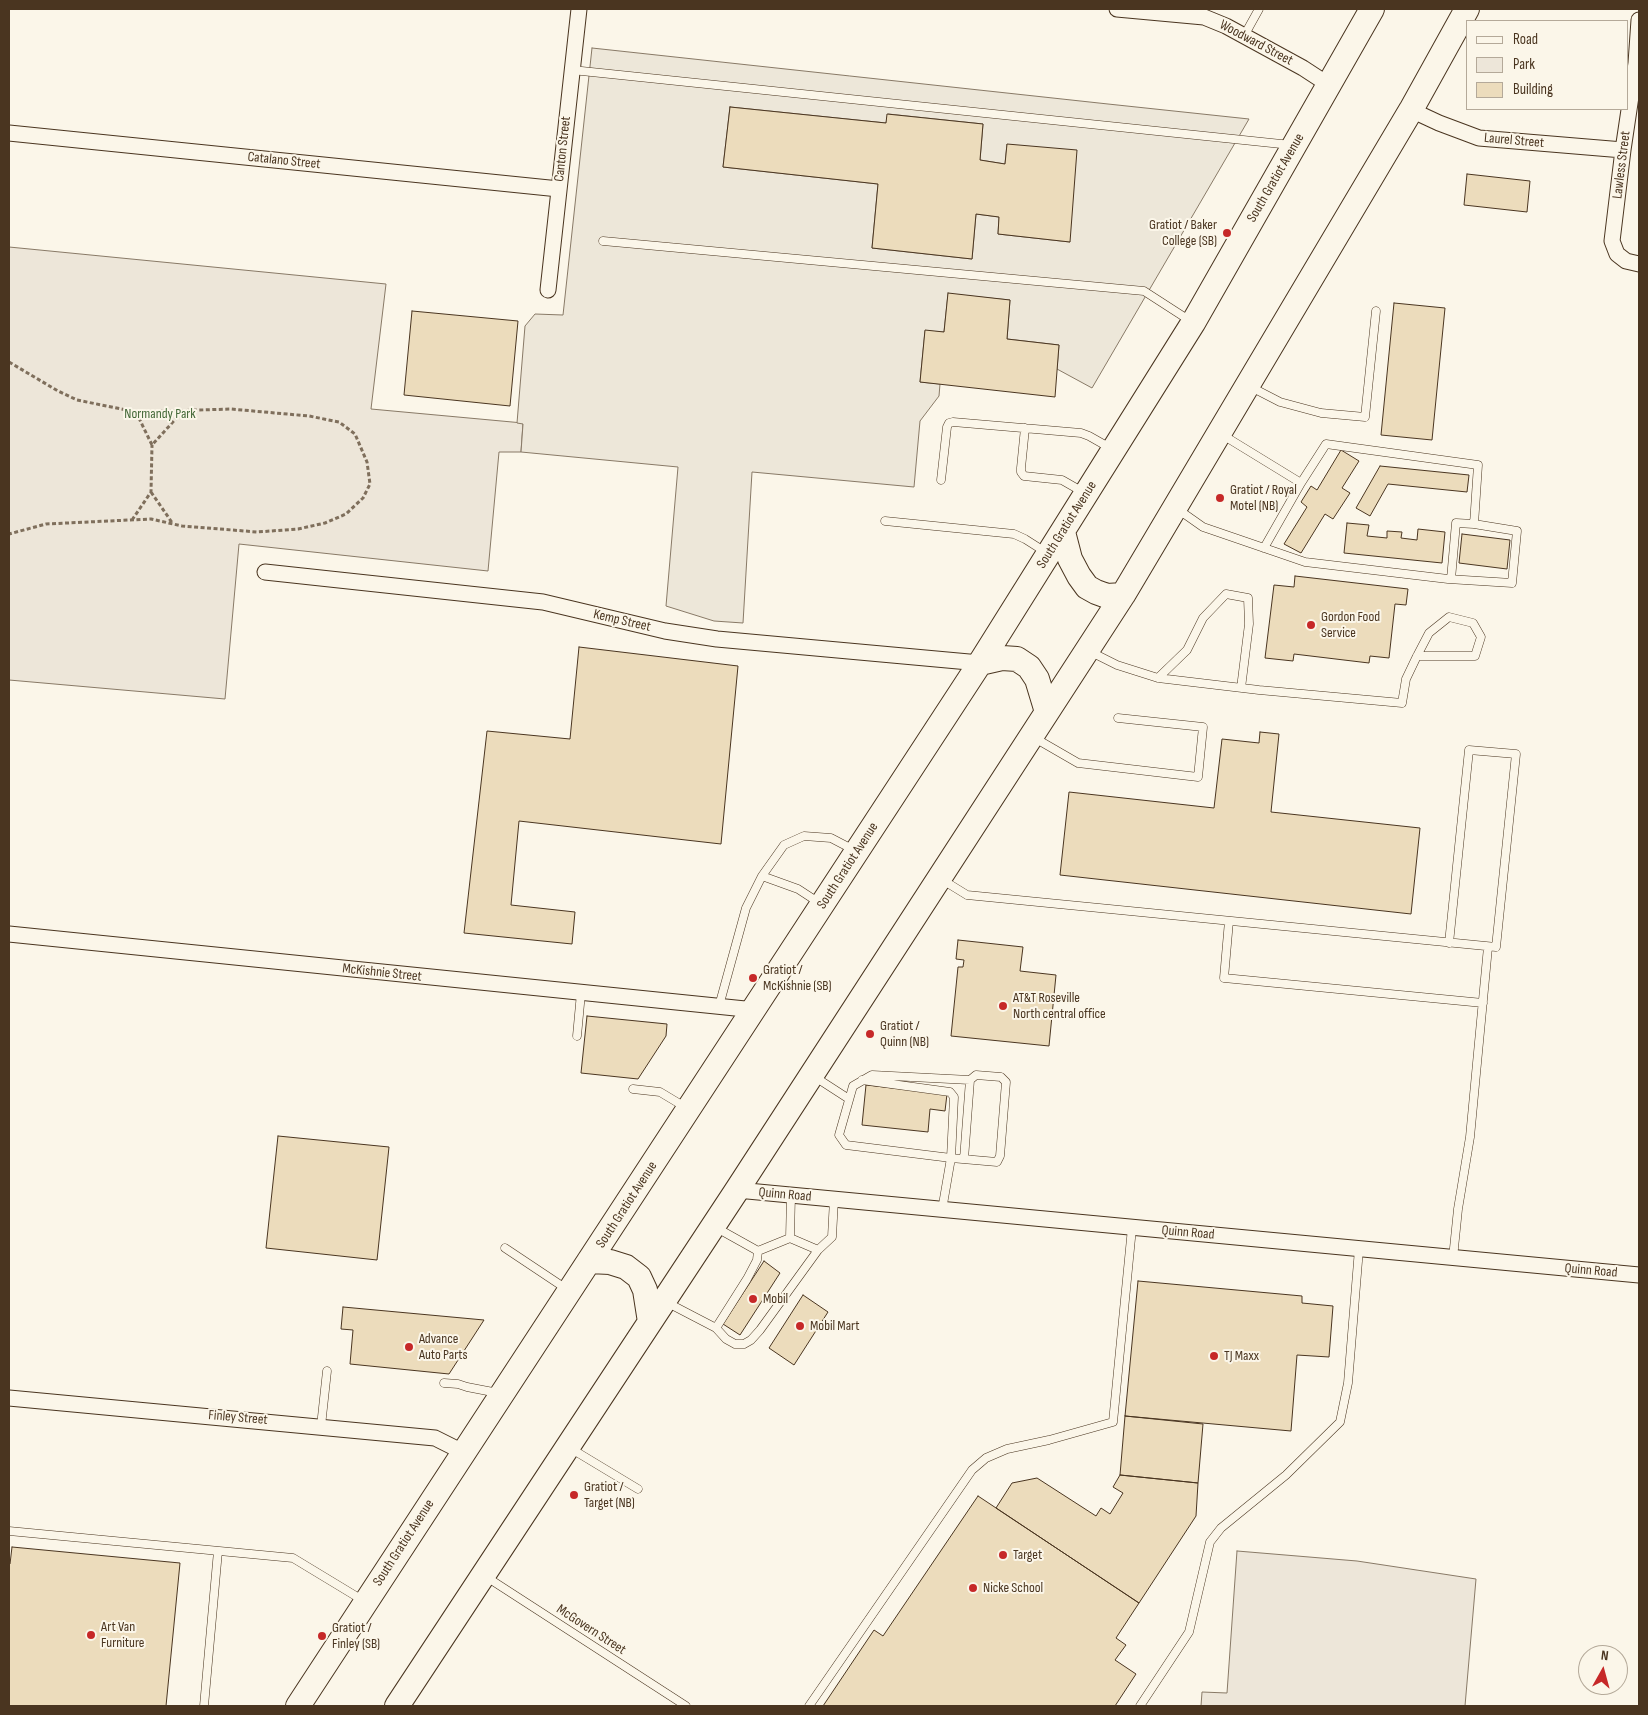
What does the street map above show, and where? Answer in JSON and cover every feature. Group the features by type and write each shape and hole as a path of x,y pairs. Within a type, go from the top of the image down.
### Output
{"main road":[{"name":"South Gratiot Avenue","path":"298,1706 858,852 1063,532 1193,323 1372,9"},
{"path":"397,1706 714,1226 1123,594 1412,110 1467,9"},
{"path":"1063,532 1070,559 1087,586 1107,596 1123,594"},
{"path":"980,663 1002,658 1017,659 1029,667 1038,680 1047,712"},
{"path":"589,1261 610,1262 626,1266 638,1277 646,1290 650,1322"}],"street":[{"name":"Canton Street","path":"548,290 579,9"},
{"name":"Woodward Street","path":"1118,9 1162,11 1204,17 1226,26 1330,85"},
{"name":"Lawless Street","path":"1639,20 1638,63 1623,150 1612,241 1617,254 1626,261 1639,264"},
{"name":"Laurel Street","path":"1412,110 1439,123 1479,138 1623,150"},
{"name":"Catalano Street","path":"9,133 559,189"},
{"name":"Kemp Street","path":"265,572 543,602 665,631 717,638 980,663"},
{"name":"McKishnie Street","path":"9,934 755,1010"},
{"name":"Quinn Road","path":"737,1190 1639,1275"},
{"name":"Finley Street","path":"9,1398 435,1438 463,1452"}],"lane":[{"path":"1244,36 1259,9"},
{"path":"572,70 1295,145"},
{"path":"603,241 1144,291 1193,323"},
{"path":"1248,385 1280,402 1321,412 1365,417 1376,312"},
{"path":"941,480 949,423 1081,433 1114,450"},
{"path":"1025,428 1021,472 1024,476 1062,480 1087,494"},
{"path":"1219,433 1301,483"},
{"path":"1264,548 1301,483 1326,444 1478,465 1474,524"},
{"path":"1175,507 1204,527 1305,562 1451,579 1512,583 1517,531 1456,523 1451,579"},
{"path":"885,522 1014,534 1049,554"},
{"path":"1158,678 1187,650 1203,618 1226,594 1248,598 1249,624 1241,688"},
{"path":"1087,650 1117,665 1158,678 1402,703 1406,679 1417,656 1429,633 1449,617 1473,623 1481,637 1475,656 1417,656"},
{"path":"1032,736 1078,764 1198,777 1203,727 1118,718"},
{"path":"939,878 967,895 1488,947 1496,947 1516,754 1469,750 1449,943"},
{"path":"719,1006 746,908 762,876 784,845 804,836 831,838 858,852"},
{"path":"762,876 798,889 823,905"},
{"path":"1228,921 1224,978 1483,1003"},
{"path":"1453,1258 1458,1209 1470,1137 1488,947"},
{"path":"577,1036 581,993"},
{"path":"872,1074 970,1080 976,1075 1001,1077 1006,1082 1000,1156 997,1162 846,1145 839,1135 853,1086 862,1080 872,1074"},
{"path":"812,1075 849,1099"},
{"path":"862,1080 950,1092 954,1097 951,1158 942,1210"},
{"path":"964,1159 970,1080"},
{"path":"633,1089 660,1092 689,1109"},
{"path":"790,1238 791,1195"},
{"path":"664,1301 716,1328 726,1339 735,1344 744,1344 751,1340 818,1250 832,1237 834,1199"},
{"path":"714,1226 758,1252"},
{"path":"809,1706 972,1470 986,1458 1007,1449 1049,1440 1113,1422 1132,1228"},
{"path":"758,1252 790,1238 818,1250"},
{"path":"505,1248 570,1291"},
{"path":"1140,1706 1189,1632 1210,1542 1222,1528 1286,1475 1340,1422 1348,1383 1359,1249"},
{"path":"716,1328 757,1260 758,1252"},
{"path":"321,1426 327,1371"},
{"path":"444,1383 502,1393"},
{"path":"568,1447 638,1489"},
{"path":"9,1531 293,1558 366,1602"},
{"path":"204,1706 218,1551"},
{"name":"McGovern Street","path":"483,1575 686,1706"}],"path":[{"path":"9,362 76,400 136,412 231,409 309,416 339,422 355,434 367,462 370,484 363,498 346,514 325,523 298,529 257,532 172,524 151,519 46,524 9,534"},
{"path":"152,445 183,411"},
{"path":"132,520 151,492 152,445 136,412"},
{"path":"151,492 172,524"}],"green space":[{"name":"Normandy Park","path":"9,247 386,284 371,409 523,423 521,452 499,452 488,571 239,544 225,699 9,680"},
{"path":"1237,1551 1357,1561 1476,1579 1465,1706 1201,1706 1202,1692 1227,1693"}],"shaded area":[{"path":"592,48 1249,119 1092,388 1057,369 1059,345 1007,339 1010,300 948,294 944,332 925,331 920,382 940,384 939,396 920,421 914,487 752,472 743,623 714,621 666,606 678,467 521,452 523,424 517,423 525,326 535,314 563,315","holes":["730,107 886,123 888,114 983,124 980,160 1005,164 1007,144 1070,242 998,234 999,217 976,214 972,259 872,248 878,184 723,167"]}],"building":[{"path":"730,107 886,123 887,114 983,124 980,160 1005,164 1007,144 1077,150 1070,242 998,234 999,217 976,214 972,259 872,248 878,184 723,167"},
{"path":"1467,174 1530,181 1527,212 1464,205"},
{"path":"948,293 1010,300 1007,339 1059,345 1055,397 920,382 925,330 944,332"},
{"path":"1394,303 1445,308 1432,440 1381,435"},
{"path":"412,311 518,321 510,406 404,395"},
{"path":"1341,450 1359,461 1342,488 1350,493 1333,519 1325,514 1301,553 1284,544 1307,507 1301,502 1311,486 1317,490"},
{"path":"1380,466 1469,475 1467,492 1388,484 1370,516 1356,508"},
{"path":"1347,523 1369,525 1367,536 1387,538 1387,531 1402,532 1401,538 1417,540 1418,529 1445,532 1442,563 1344,553"},
{"path":"1462,534 1510,540 1507,569 1459,563"},
{"path":"1295,576 1408,589 1406,605 1395,604 1389,658 1370,656 1369,663 1294,654 1293,661 1265,658 1274,585 1294,587"},
{"path":"579,647 738,666 721,844 519,821 511,905 575,912 572,944 464,933 487,731 570,739"},
{"path":"1260,732 1279,734 1271,812 1420,828 1411,914 1060,875 1069,792 1214,808 1222,739 1259,743"},
{"name":"AT&T Roseville North central office","path":"958,940 1023,947 1020,971 1056,975 1049,1046 951,1036 958,967 963,967 964,960 956,959"},
{"path":"587,1016 667,1024 666,1036 638,1079 581,1073"},
{"path":"866,1085 947,1094 945,1111 930,1109 928,1132 862,1125"},
{"path":"278,1136 389,1147 377,1260 266,1248"},
{"path":"764,1261 780,1273 740,1335 723,1324"},
{"name":"TJ Maxx","path":"1138,1281 1302,1296 1302,1303 1333,1306 1329,1357 1297,1355 1291,1431 1125,1416"},
{"path":"803,1295 828,1312 794,1365 769,1348"},
{"name":"Advance Auto Parts","path":"343,1307 484,1320 449,1374 350,1364 353,1330 341,1329"},
{"path":"1125,1416 1203,1424 1198,1483 1120,1475"},
{"path":"1120,1475 1198,1483 1196,1516 1139,1603 996,1508 1012,1483 1037,1478 1096,1516 1101,1508 1110,1514 1123,1493 1113,1487"},
{"name":"Target","path":"978,1496 1139,1603 1116,1638 1126,1645 1115,1660 1136,1674 1115,1706 823,1706 874,1630 883,1636"},
{"name":"Art Van Furniture","path":"12,1547 180,1563 166,1706 9,1706 9,1564"}],"place":[{"name":"Gratiot / Baker College (SB)","path":"1227,233"},
{"name":"Gratiot / Royal Motel (NB)","path":"1220,498"},
{"name":"Gordon Food Service","path":"1311,625"},
{"name":"Gratiot / McKishnie (SB)","path":"753,978"},
{"name":"AT&T Roseville North central office","path":"1003,1006"},
{"name":"Gratiot / Quinn (NB)","path":"870,1034"},
{"name":"Mobil","path":"753,1299"},
{"name":"Mobil Mart","path":"800,1326"},
{"name":"Advance Auto Parts","path":"409,1347"},
{"name":"TJ Maxx","path":"1214,1356"},
{"name":"Gratiot / Target (NB)","path":"574,1495"},
{"name":"Target","path":"1003,1555"},
{"name":"Nicke School","path":"973,1588"},
{"name":"Art Van Furniture","path":"91,1635"},
{"name":"Gratiot / Finley (SB)","path":"322,1636"}]}
